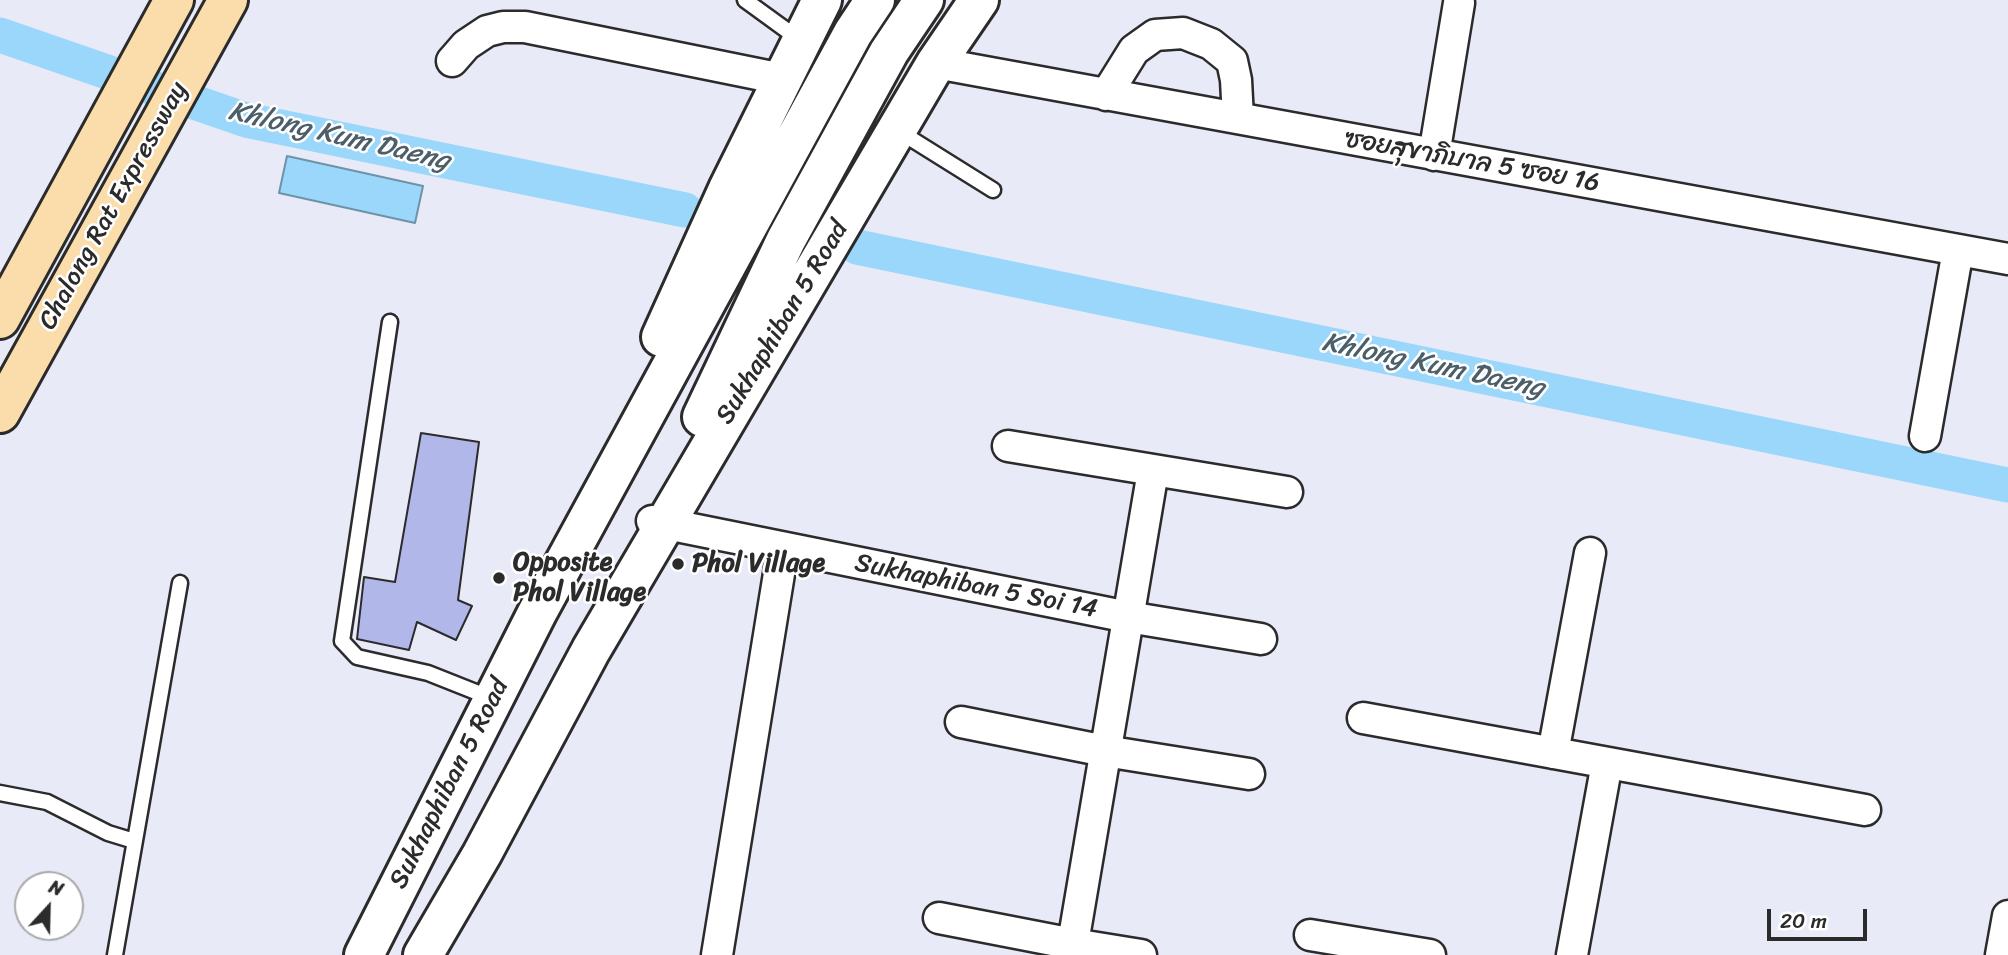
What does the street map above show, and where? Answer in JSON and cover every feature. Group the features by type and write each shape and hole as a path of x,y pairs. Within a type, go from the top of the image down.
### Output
{"highway":[{"name":"Chalong Rat Expressway","path":"0,318 174,0"},
{"name":"Chalong Rat Expressway","path":"0,413 228,0"}],"main road":[{"name":"Sukhaphiban 5 Road","path":"537,613 728,189 822,0"},
{"name":"Sukhaphiban 5 Road","path":"364,955 537,613 853,33 875,0"},
{"name":"Sukhaphiban 5 Road","path":"424,955 482,854 658,523 786,240 889,52 924,0"},
{"name":"Sukhaphiban 5 Road","path":"658,523 936,63 979,0"}],"street":[{"path":"1434,155 1459,3"},
{"path":"452,61 466,45 487,31 503,27 526,27 782,79"},
{"path":"1106,94 1134,50 1155,35 1183,33 1211,44 1232,61 1237,80 1238,118"},
{"name":"ซอยสุขาภิบาล 5 ซอย 16","path":"936,63 2008,259"},
{"path":"1925,436 1958,250"},
{"path":"1008,446 1287,492"},
{"path":"1072,950 1153,471"},
{"name":"Sukhaphiban 5 Soi 14","path":"658,523 1128,617 1261,639"},
{"path":"717,955 783,549"},
{"path":"1553,753 1590,553"},
{"path":"1363,718 1864,810"},
{"path":"961,722 1105,751 1249,774"},
{"path":"1572,955 1607,763"},
{"path":"2001,955 2008,916"},
{"path":"939,918 1072,950 1141,955"},
{"path":"1310,935 1430,955"}],"lane":[{"path":"745,0 801,41"},
{"path":"897,130 993,190"},
{"path":"390,321 342,641 357,657 428,673 492,699"},
{"path":"115,955 180,583"},
{"path":"0,793 47,802 108,833 134,841"}],"water":[{"path":"287,156 423,186 415,223 279,193"}],"building":[{"path":"421,433 479,442 458,600 472,606 456,640 417,622 409,650 357,639 364,577 395,582"}],"waterway":[{"name":"Khlong Kum Daeng","path":"0,35 246,120 685,210"},
{"name":"Khlong Kum Daeng","path":"857,247 2008,485"}],"place":[{"name":"Phol Village","path":"678,564"},
{"name":"Opposite Phol Village","path":"499,578"}]}
